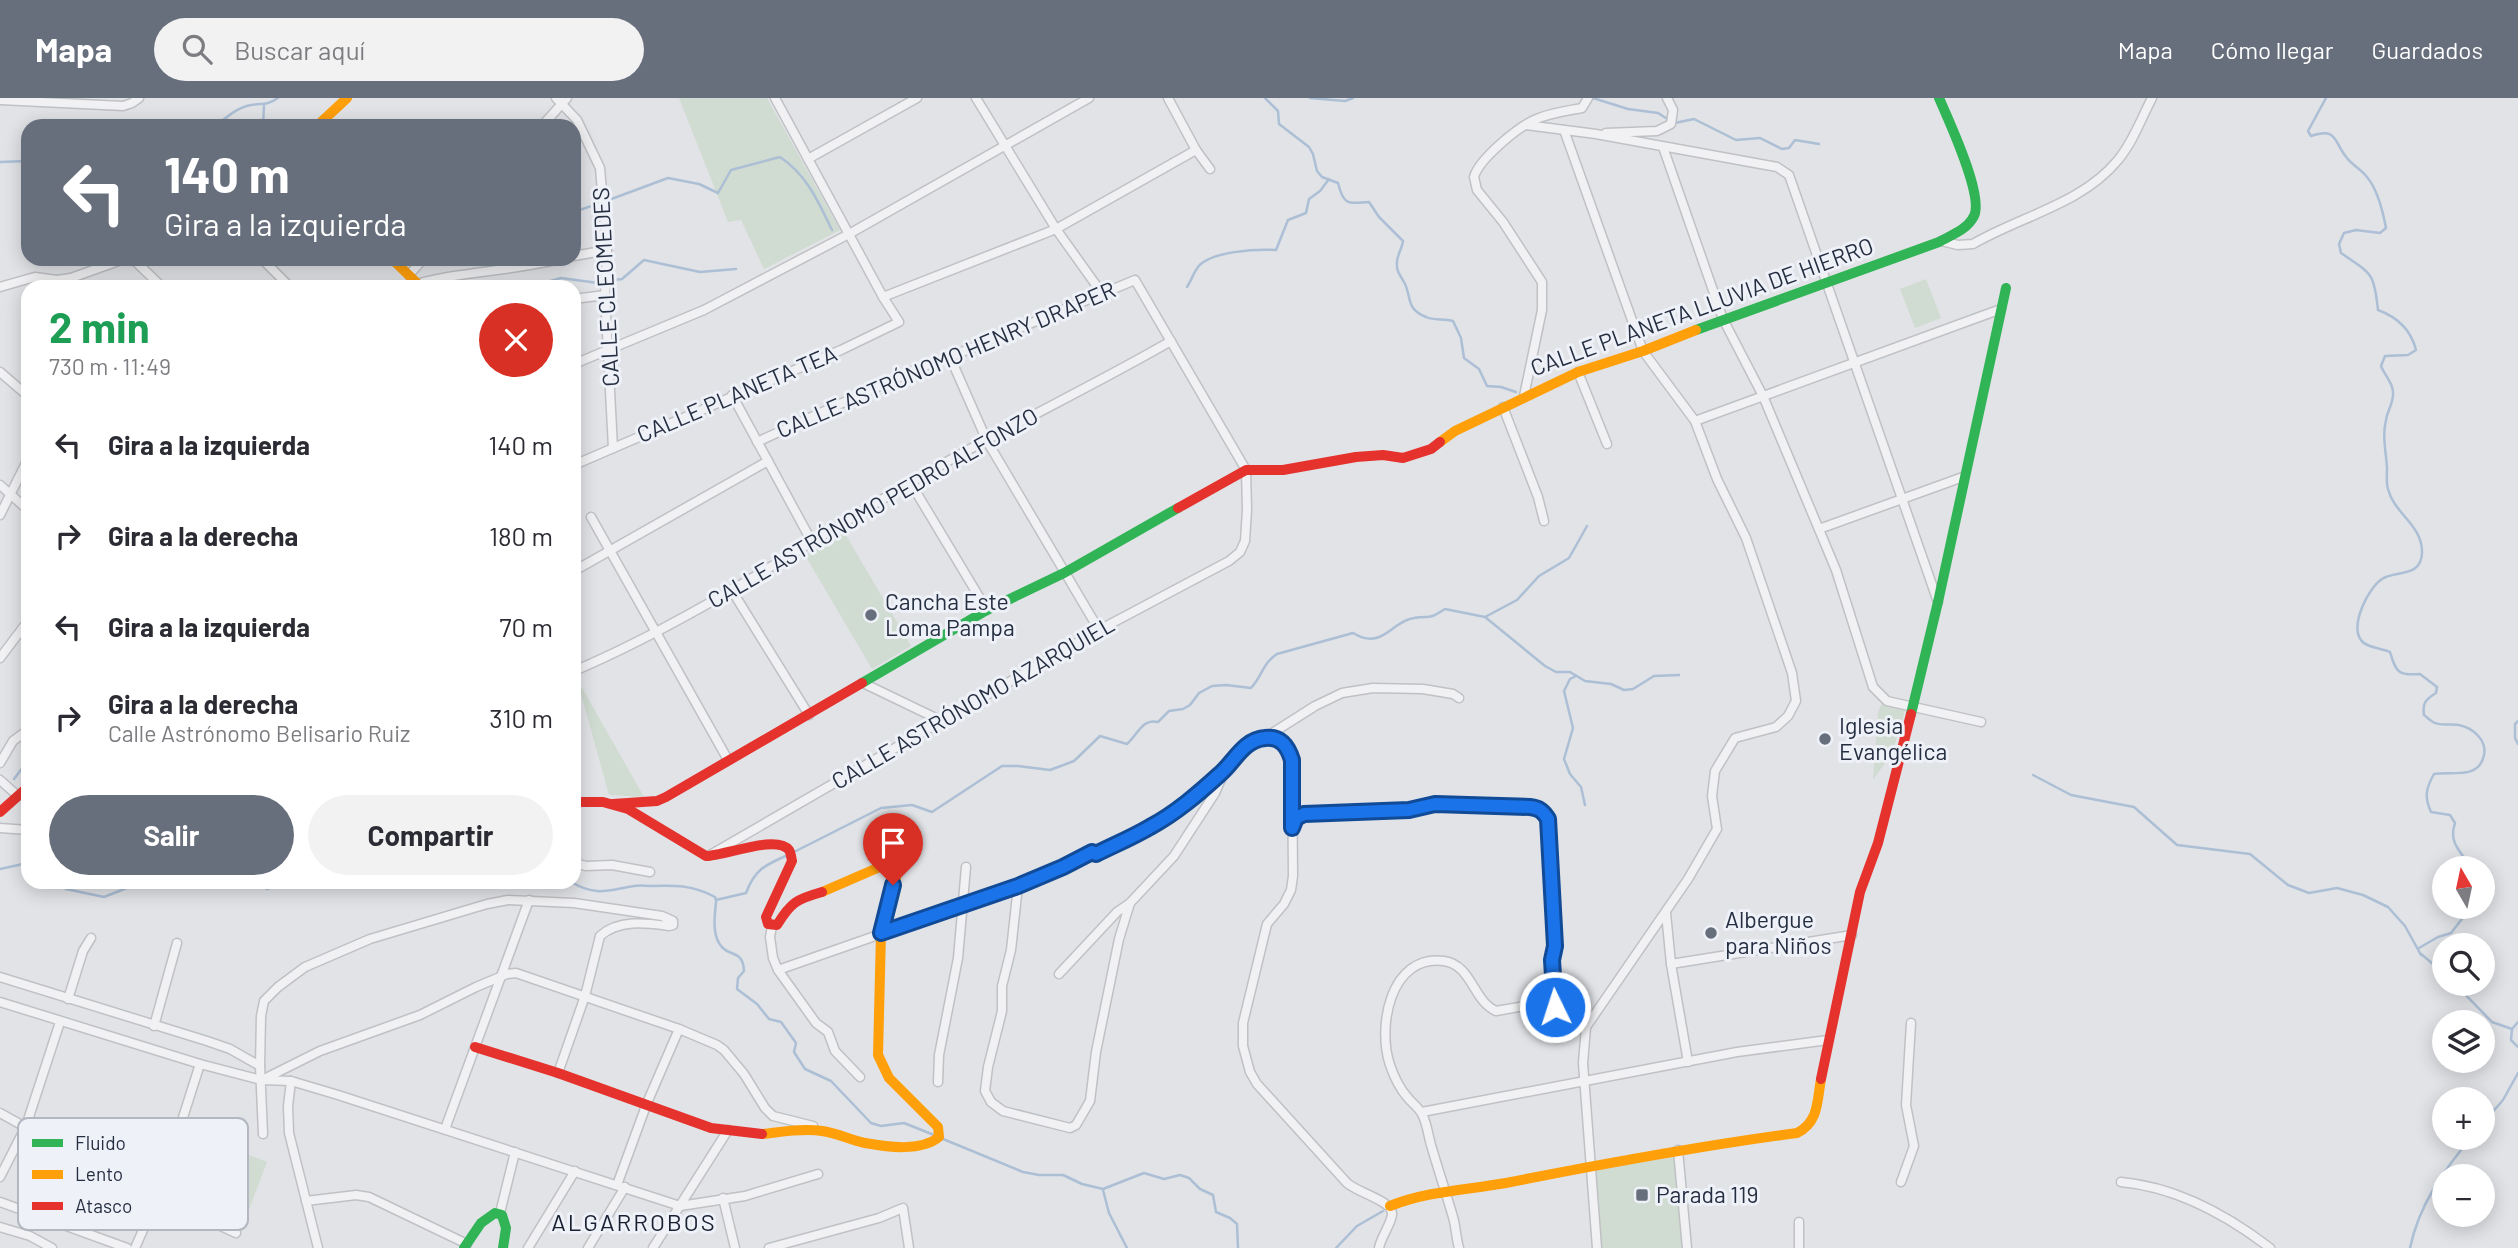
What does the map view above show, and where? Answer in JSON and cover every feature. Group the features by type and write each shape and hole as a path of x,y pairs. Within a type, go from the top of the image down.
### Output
{"street":[{"path":"0,100 123,106 139,98"},
{"path":"324,119 347,98"},
{"path":"775,98 883,297 1056,229 1196,149"},
{"path":"808,159 918,98"},
{"path":"976,98 1056,229 1101,292"},
{"path":"581,361 704,310 849,234 1089,98"},
{"path":"1168,98 1210,170"},
{"path":"1524,396 1542,310 1542,282 1503,222 1477,190 1474,177 1482,163 1526,125 1550,115 1583,108 1588,98"},
{"path":"1596,134 1657,131 1671,124 1673,110 1667,98"},
{"name":"CALLE PLANETA LLUVIA DE HIERRO","path":"613,804 657,801 987,610 1064,573 1246,470 1283,470 1356,457 1383,455 1403,458 1432,449 1458,430 1578,372 1643,351 1723,318 1941,241 1972,221 1977,205 1963,154 1939,98"},
{"path":"1941,241 1958,245 1973,244 2080,194 2118,160 2130,143 2152,98"},
{"path":"547,119 561,100"},
{"name":"CALLE CLEOMEDES","path":"561,100 576,119"},
{"path":"1526,125 1596,134 1784,170 1793,180 1938,601"},
{"name":"CALLE CLEOMEDES","path":"581,127 600,168 607,250 605,295 613,448"},
{"path":"1564,130 1643,351 1695,421 1717,478 1746,538 1792,673 1796,701 1788,716 1776,727 1735,738 1715,771 1712,796 1717,829 1665,913 1586,1027 1583,1063 1597,1248"},
{"path":"1663,148 1723,318 1763,396 1836,570 1873,687 1887,701 1981,722"},
{"path":"581,255 607,250"},
{"path":"78,280 109,266"},
{"path":"140,266 155,280"},
{"path":"269,266 283,280"},
{"path":"399,266 414,280"},
{"path":"409,275 417,266"},
{"path":"450,280 533,266"},
{"path":"24,280 35,277 57,280"},
{"name":"CALLE ASTRÓNOMO HENRY DRAPER","path":"757,442 921,367 1135,280 1171,341"},
{"path":"0,287 21,281"},
{"path":"1390,1206 1409,1198 1468,1190 1678,1150 1804,1130 1813,1120 1860,892 1886,816 1938,601 2006,288"},
{"path":"581,298 605,295"},
{"name":"CALLE PLANETA TEA","path":"581,462 841,350 899,322 883,297"},
{"path":"1695,421 2001,309"},
{"path":"1171,341 1246,470"},
{"name":"CALLE ASTRÓNOMO PEDRO ALFONZO","path":"581,668 656,632 813,542 910,482 1099,383 1171,341"},
{"path":"950,357 987,441 1099,630"},
{"path":"0,372 21,390"},
{"path":"1578,372 1606,444"},
{"path":"732,396 813,542"},
{"path":"1503,407 1538,497 1544,521"},
{"name":"CALLE ASTRÓNOMO HENRY DRAPER","path":"581,567 768,461"},
{"name":"CALLE ASTRÓNOMO AZARQUIEL","path":"708,856 1099,630 1229,561 1240,552 1245,541 1246,470"},
{"path":"0,515 21,473"},
{"path":"1819,530 1963,477"},
{"path":"910,482 987,610"},
{"path":"0,485 21,504"},
{"path":"591,517 728,760"},
{"path":"732,589 809,715"},
{"path":"0,658 21,630"},
{"path":"863,684 942,721"},
{"path":"778,970 1018,886 1084,855 1092,852 1096,854 1151,827 1192,799 1225,770 1246,745 1266,737 1325,700 1358,690 1423,689 1453,694 1459,698"},
{"path":"0,762 13,741 21,735"},
{"path":"1266,737 1275,738 1289,749 1292,760 1291,890 1284,904 1267,924 1243,1023 1246,1059 1257,1084 1347,1183 1355,1190 1390,1206 1392,1215 1379,1248"},
{"path":"1059,974 1117,912 1130,903 1183,844 1215,793 1225,770"},
{"path":"0,780 18,796"},
{"path":"0,812 21,793"},
{"path":"581,802 613,804 648,820 708,856 722,856 762,844 783,845 789,850 792,861 783,878 778,898 766,918 772,926"},
{"path":"1292,828 1296,818 1315,813 1409,810 1435,804 1538,808 1548,819 1555,946 1552,960 1555,1007"},
{"path":"0,828 21,830"},
{"path":"581,865 612,865 650,872"},
{"path":"261,1080 320,1051 420,1015 476,987 516,973 679,1029 724,1050 752,1084 773,1116 864,1143 910,1147 931,1144 940,1133 935,1123 889,1078 879,1061 877,1048 881,933 896,878 895,870 882,866 824,892 800,898 788,907 777,925 772,926"},
{"path":"938,1082 937,1068 954,984 966,867"},
{"path":"1018,886 1011,950 1002,986 1002,1010 985,1091 991,1102 1003,1111 1070,1128 1076,1125 1090,1101 1096,1052 1119,939 1130,903"},
{"path":"263,1134 260,1066 264,1001 306,967 370,939 508,900 574,903 662,916 673,921 673,925 669,926 637,923 607,929 600,936 585,996 558,1073"},
{"path":"445,1129 529,900"},
{"path":"1665,913 1688,1062"},
{"path":"772,926 770,937 778,970 816,1023 828,1032 835,1051 860,1077"},
{"path":"1671,964 1852,935"},
{"path":"68,999 83,951 91,938"},
{"path":"154,1026 177,943"},
{"path":"1459,1248 1454,1219 1422,1112 1401,1088 1390,1067 1384,1036 1386,1013 1400,980 1412,968 1433,961 1451,964 1467,976 1484,1003 1496,1011 1533,1003 1555,1007 1581,1018 1586,1027"},
{"path":"0,976 230,1049 260,1066"},
{"path":"476,987 489,988 491,1000"},
{"path":"0,1002 200,1064 261,1080 291,1081 680,1206 745,1196 818,1174"},
{"path":"29,1118 60,1022"},
{"path":"1901,1182 1914,1146 1906,1105 1911,1023"},
{"path":"588,1248 621,1186 646,1103 679,1029"},
{"path":"1422,1112 1737,1052 1828,1040"},
{"path":"475,1047 646,1103 711,1128 758,1134 799,1129 826,1131"},
{"path":"183,1118 200,1064"},
{"path":"291,1081 289,1133 318,1248"},
{"path":"0,1113 18,1122"},
{"path":"653,1248 728,1130"},
{"path":"0,1177 18,1142"},
{"path":"1678,1150 1687,1248"},
{"path":"500,1213 514,1152"},
{"path":"528,1248 575,1171"},
{"path":"2121,1182 2146,1185 2197,1201 2270,1248"},
{"path":"306,1201 369,1196 465,1246 485,1217 500,1213 507,1224 503,1248"},
{"path":"723,1198 735,1248"},
{"path":"0,1202 18,1209"},
{"path":"769,1248 880,1218 903,1208 909,1248"},
{"path":"1799,1222 1800,1248"},
{"path":"0,1227 30,1236 52,1248"},
{"path":"77,1230 127,1248"},
{"path":"135,1248 143,1230"},
{"path":"230,1230 236,1233"}],"shaded area":[{"path":"679,98 767,98 840,230 764,269 741,220 728,222"},
{"path":"1926,279 1941,318 1915,328 1900,289"},
{"path":"844,532 911,646 872,669 805,555"},
{"path":"581,686 644,797 609,795 581,694"},
{"path":"1895,700 1905,707 1905,711 1892,753 1873,780 1878,712 1881,705"},
{"path":"248,1155 267,1162 248,1212"},
{"path":"1675,1157 1683,1248 1601,1248 1596,1173 1598,1169"}],"waterway":[{"path":"225,119 242,108 278,98"},
{"path":"1265,98 1278,111 1279,124 1309,147 1317,171 1322,177 1338,183 1348,202 1369,202 1379,217 1403,241 1397,268 1415,310 1429,318 1453,321 1461,338 1464,358 1479,369 1487,386 1516,392"},
{"path":"1310,98 1345,101 1353,98"},
{"path":"1593,98 1628,109 1658,113 1669,120"},
{"path":"2326,98 2308,131 2311,136 2326,133 2334,137 2349,160 2367,177 2382,208 2386,228 2380,233 2356,230 2344,233 2339,244 2341,253 2369,275 2375,288 2378,310 2402,325 2411,336 2416,350 2408,355 2385,356 2381,366 2393,391 2384,432 2387,486 2396,506 2418,535 2421,561 2413,570 2382,579 2371,590 2359,616 2358,633 2367,645 2390,652 2399,671 2420,674 2437,687 2436,693 2424,704 2424,715 2436,723 2464,727 2474,732 2483,744 2484,755 2477,768 2464,773 2434,774 2427,793 2431,812 2450,815 2455,823 2454,842 2463,856"},
{"path":"263,119 264,106"},
{"path":"1675,123 1694,119 1736,140 1760,138 1782,149 1789,148 1795,140 1819,144"},
{"path":"606,201 668,178 699,184 718,193 731,170 780,157 805,180 832,230"},
{"path":"0,162 21,161"},
{"path":"1187,287 1198,267 1213,257 1246,251 1276,250 1288,220 1306,213 1309,199 1320,191 1329,179"},
{"path":"581,210 600,203"},
{"path":"614,280 622,279 644,260 700,272 736,269"},
{"path":"554,280 576,280"},
{"path":"581,281 598,283"},
{"path":"1485,617 1517,600 1539,576 1569,558 1587,526"},
{"path":"794,852 881,808 912,805 932,812 1002,766 1050,770 1074,761 1100,736 1127,744 1148,722 1158,722 1169,711 1183,709 1190,705 1199,693 1212,686 1251,688 1268,662 1277,654 1353,633 1372,639 1406,620 1432,616 1445,609 1485,617 1545,666 1556,672 1570,672 1585,681 1611,684 1624,690 1633,689 1654,676 1679,675"},
{"path":"1576,676 1570,679 1564,691 1573,728 1564,759 1570,774 1581,787 1585,805"},
{"path":"2518,721 2515,724 2518,744"},
{"path":"14,779 21,770"},
{"path":"2033,775 2071,795 2134,807 2177,845 2250,854 2288,885 2309,893 2337,888 2363,895 2388,907 2405,926 2421,955"},
{"path":"581,887 596,891 638,886 684,887 707,893 716,900 746,893 753,878 762,869 788,855"},
{"path":"0,869 21,864"},
{"path":"66,889 104,897 124,889"},
{"path":"716,902 714,922 719,943 722,948 738,956 743,964 744,971 738,978 737,989 757,1004 769,1019 781,1022 796,1043 794,1052 805,1069 831,1081 871,1123 881,1126 904,1123 934,1135"},
{"path":"2419,948 2451,933 2462,919"},
{"path":"2421,954 2432,963"},
{"path":"2467,996 2492,1022 2512,1029"},
{"path":"2518,1022 2512,1029 2511,1040 2518,1047"},
{"path":"2495,1109 2518,1073"},
{"path":"943,1139 1023,1172 1063,1175 1082,1184 1103,1189 1144,1173 1164,1179 1180,1175 1189,1178 1200,1189 1213,1195 1216,1212 1237,1224 1238,1248"},
{"path":"2410,1248 2419,1217 2433,1189 2461,1150"},
{"path":"1103,1190 1109,1213 1127,1248"},
{"path":"1336,1248 1357,1226 1383,1211"}],"traffic: fast":[{"path":"1696,330 1939,242 1967,225 1974,216 1974,192 1964,158 1939,98"},
{"path":"1911,714 2006,288"},
{"path":"862,683 987,610 1064,573 1178,508"},
{"path":"464,1248 481,1223 495,1213 502,1215 506,1228 503,1248"}],"traffic: slow":[{"path":"324,119 347,98"},
{"path":"399,266 414,280"},
{"path":"1440,442 1455,431 1578,372 1696,330"},
{"path":"762,1134 814,1130 865,1143 904,1147 923,1145 939,1137 938,1127 889,1078 878,1055 881,933 896,878 895,870 882,866 822,892"},
{"path":"1390,1206 1433,1194 1797,1133 1813,1117 1821,1079"}],"traffic: jam":[{"path":"1178,508 1246,470 1283,470 1356,457 1383,455 1403,458 1431,449 1440,442"},
{"path":"613,804 657,801 666,797 862,683"},
{"path":"1821,1079 1860,892 1878,843 1911,714"},
{"path":"0,812 21,793"},
{"path":"581,802 603,802 628,809 706,856 762,845 783,846 789,850 792,861 766,917 768,924 777,925 795,902 822,892"},
{"path":"475,1047 558,1073 711,1128 762,1134"}],"place":[{"name":"Cancha Este Loma Pampa","path":"871,615"},
{"name":"Iglesia Evangélica","path":"1825,739"},
{"name":"Albergue para Niños","path":"1711,933"},
{"name":"Parada 119","path":"1642,1195"}],"district":[{"name":"ALGARROBOS","path":"634,1223"}],"route":[{"path":"893,885 881,933 1018,886 1084,855 1092,852 1096,854 1151,827 1192,799 1225,770 1246,745 1266,737 1275,738 1289,749 1292,760 1292,828 1296,818 1304,814 1409,810 1435,804 1530,807 1538,808 1544,813 1548,819 1555,946 1552,980 1555,1007"}]}
